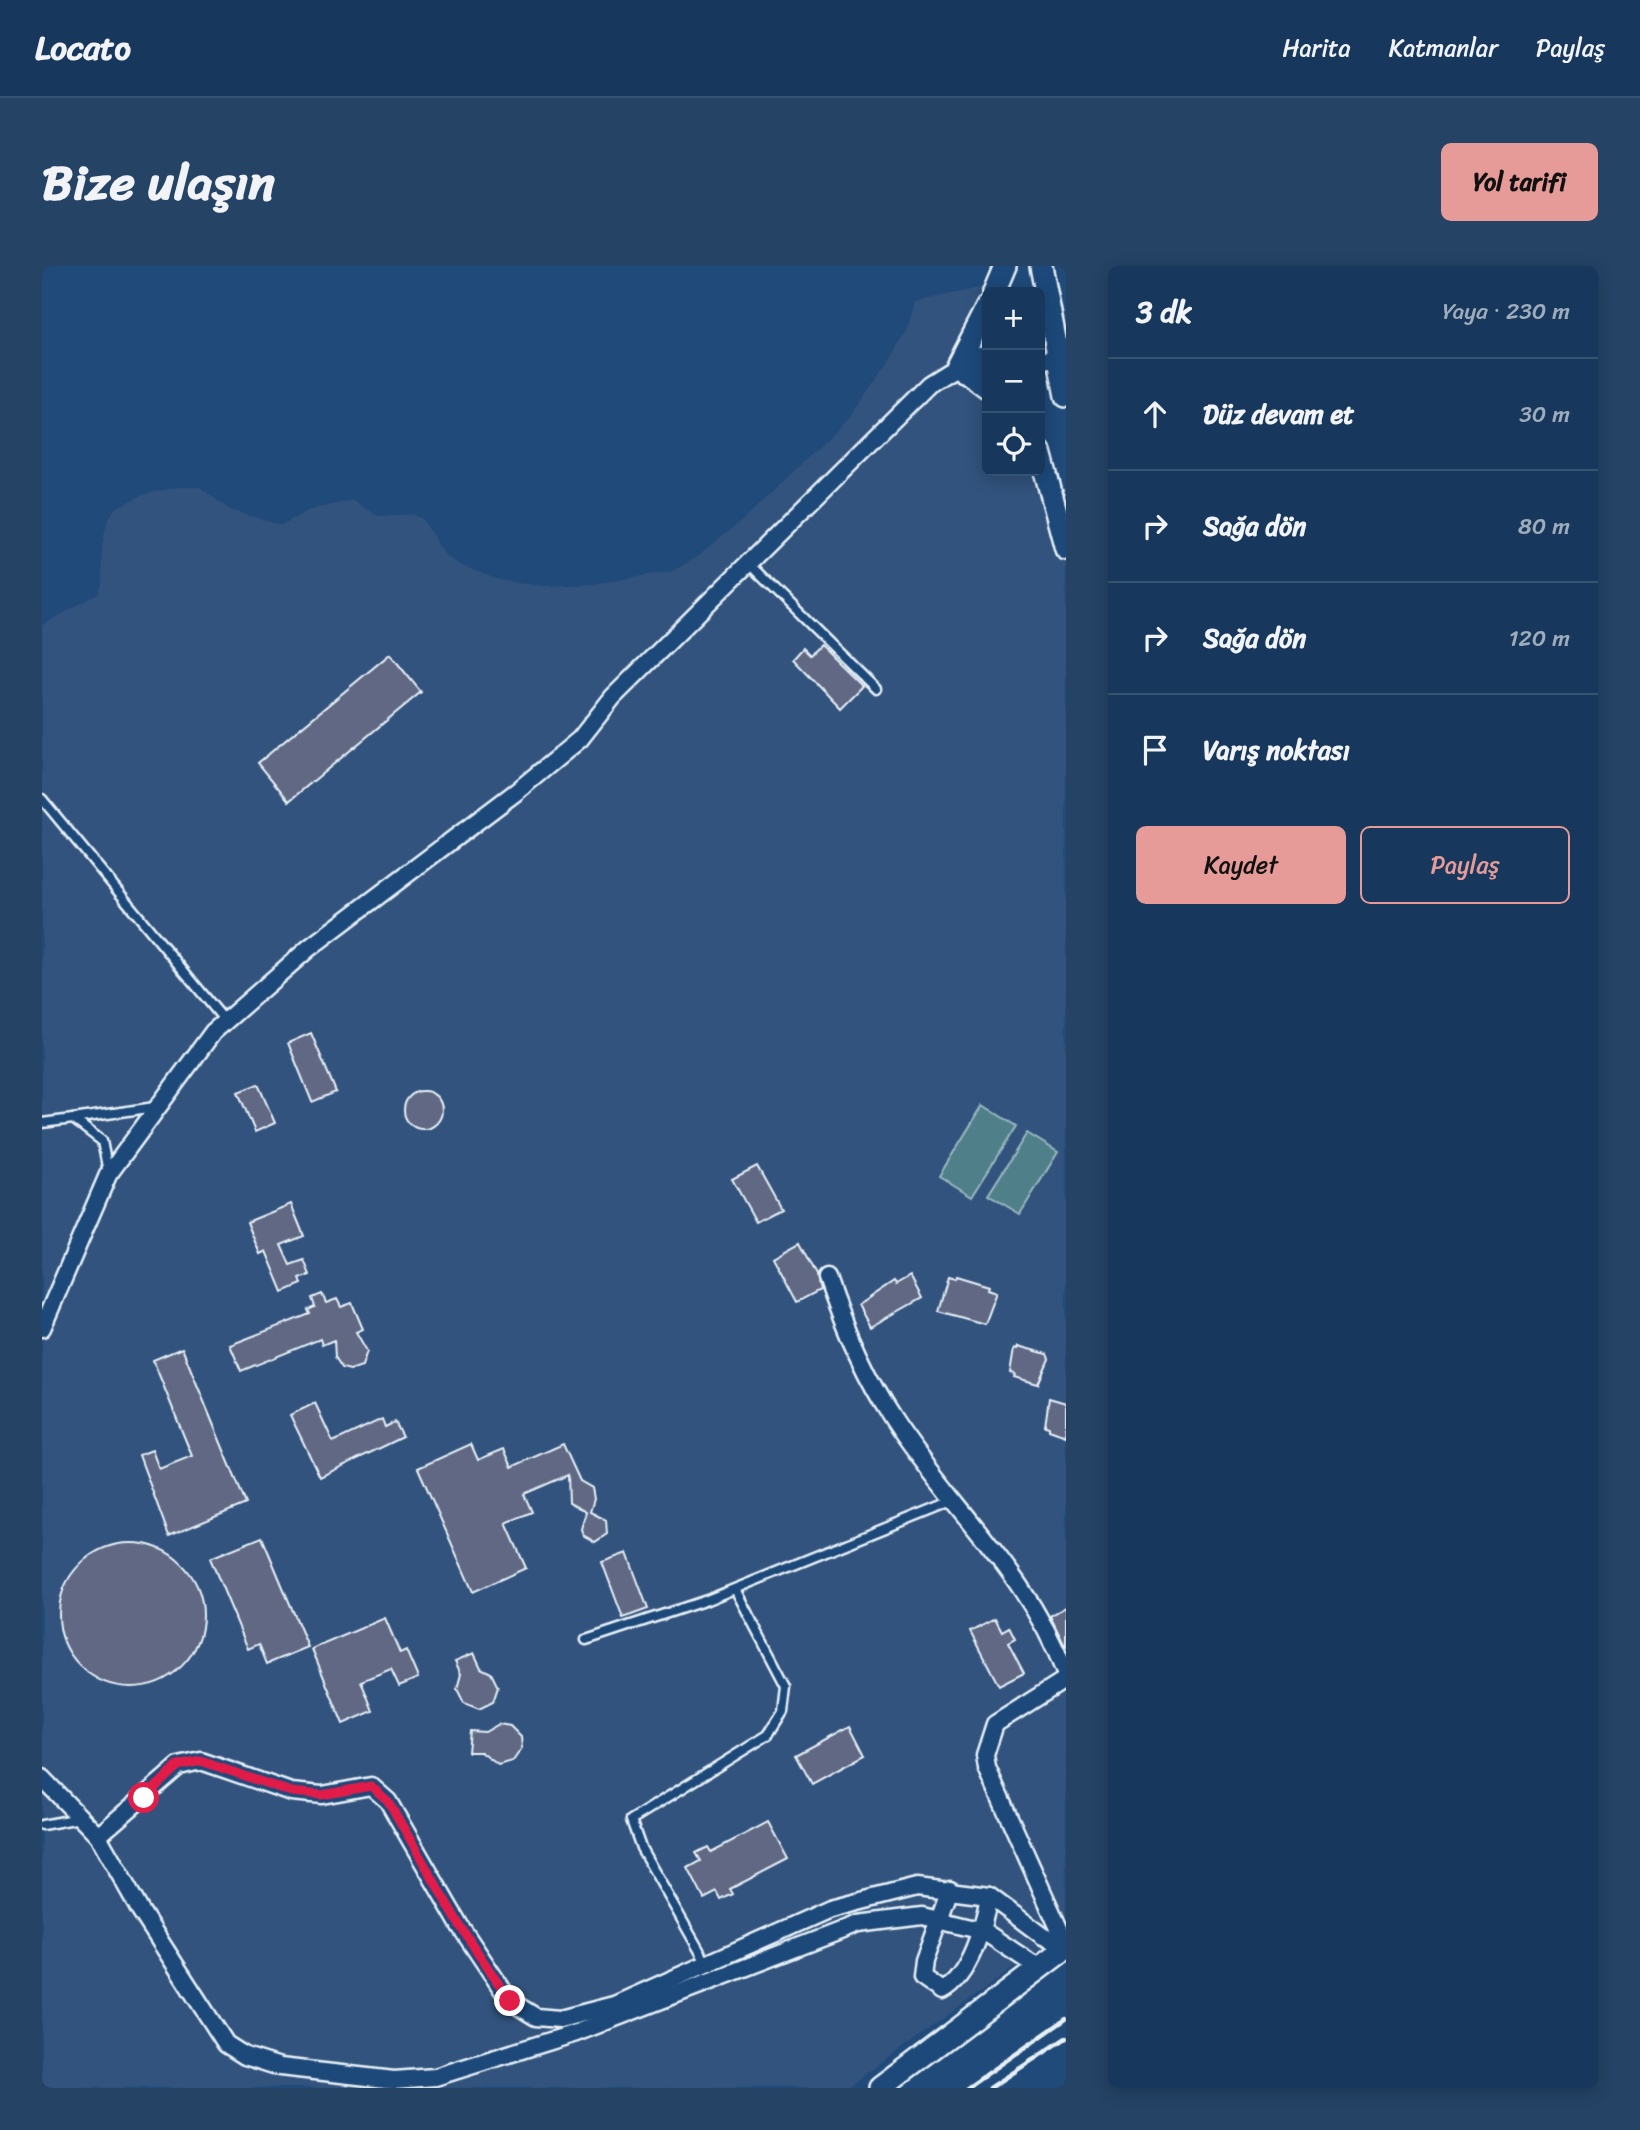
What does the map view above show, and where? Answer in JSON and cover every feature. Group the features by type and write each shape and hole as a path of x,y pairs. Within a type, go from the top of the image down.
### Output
{"street":[{"path":"996,287 1006,266"},
{"path":"1006,266 1008,287"},
{"path":"1041,266 1053,336 1048,359 1066,396"},
{"path":"964,371 982,321"},
{"path":"42,1328 108,1175 213,1032 309,948 516,792 580,739 613,696 911,401 964,371 974,356 982,355"},
{"path":"964,371 982,384"},
{"path":"1045,471 1066,549"},
{"path":"827,1278 842,1323 893,1419 1009,1567 1066,1677 995,1724 985,1755 987,1768 1066,1946"},
{"path":"98,1836 178,1766 201,1761 291,1792 322,1795 371,1786 388,1801 460,1926 510,2001 536,2017 560,2019 614,2005 843,1905 917,1887 950,1889 989,1896 1043,1936 1066,1946"},
{"path":"42,1778 98,1836 140,1910 226,2044 245,2056 280,2067 382,2078 435,2077 576,2033 858,1924 922,1916 983,1931 1039,1968"},
{"path":"950,1889 924,1961 922,1977 942,1991 951,1986 983,1931 989,1896"},
{"path":"880,2088 1066,1946"}],"lane":[{"path":"747,562 876,689"},
{"path":"42,799 225,1021"},
{"path":"42,1123 158,1107"},
{"path":"73,1119 102,1141 108,1175"},
{"path":"586,1640 735,1589 955,1500"},
{"path":"707,1964 641,1849 631,1820 768,1735 783,1711 786,1686 735,1589"},
{"path":"42,1825 80,1818"}],"shaded area":[{"path":"1009,281 1011,287 982,287"},
{"path":"982,287 982,476 1045,476 1045,440 1066,534 1066,1931 846,2088 42,2088 42,625 98,594 102,584 102,546 107,522 115,508 142,495 178,487 200,487 230,510 281,525 307,511 352,500 378,516 413,514 423,520 445,555 458,564 496,579 518,583 544,586 593,584 673,571 697,557 744,519 850,417 893,356 907,330 915,302"}],"green space":[{"path":"983,1105 1016,1126 972,1196 939,1176"},
{"path":"1027,1133 1058,1152 1020,1214 988,1195"}],"building":[{"path":"820,645 862,686 840,708 793,659 803,648 810,655"},
{"path":"390,654 421,692 289,801 258,763"},
{"path":"311,1033 336,1092 312,1102 288,1043"},
{"path":"258,1084 275,1123 255,1132 238,1092"},
{"path":"423,1091 436,1097 442,1110 436,1123 423,1129 410,1123 404,1110 410,1097"},
{"path":"757,1166 781,1209 756,1222 732,1179"},
{"path":"291,1204 304,1236 281,1245 290,1265 304,1260 310,1275 300,1279 302,1284 283,1292 266,1251 260,1254 247,1222"},
{"path":"800,1242 817,1275 820,1290 797,1302 773,1257"},
{"path":"910,1276 922,1298 870,1327 858,1305 894,1281 896,1284"},
{"path":"956,1276 989,1286 988,1289 997,1292 985,1324 938,1311 948,1277 955,1279"},
{"path":"322,1294 326,1303 337,1299 341,1307 352,1303 363,1329 356,1332 367,1351 362,1366 350,1370 342,1368 335,1357 334,1340 322,1345 320,1339 241,1371 230,1345 310,1314 308,1310 315,1307 312,1298"},
{"path":"1018,1346 1047,1354 1049,1359 1038,1384 1014,1377 1015,1374 1010,1373 1014,1348 1017,1349"},
{"path":"182,1348 246,1504 169,1536 139,1455 152,1450 159,1469 192,1456 153,1360"},
{"path":"1049,1398 1066,1403 1066,1436 1045,1426"},
{"path":"315,1403 333,1442 382,1419 385,1427 395,1422 403,1437 320,1477 290,1415"},
{"path":"471,1444 478,1460 504,1449 512,1467 563,1444 580,1481 592,1488 594,1499 590,1512 606,1520 607,1534 595,1542 583,1535 581,1529 586,1512 569,1503 568,1475 524,1494 532,1512 506,1523 526,1568 473,1592 418,1468"},
{"path":"262,1537 308,1647 267,1664 259,1644 248,1649 210,1558"},
{"path":"131,1543 158,1549 182,1564 197,1588 203,1615 197,1642 182,1666 158,1681 131,1687 104,1681 80,1666 65,1642 59,1615 65,1588 80,1564 104,1549"},
{"path":"627,1553 648,1609 623,1618 602,1562"},
{"path":"1066,1607 1066,1648 1050,1616"},
{"path":"385,1618 400,1653 406,1650 418,1678 399,1686 391,1669 361,1681 373,1711 343,1724 312,1649"},
{"path":"995,1618 1002,1631 1009,1627 1015,1639 1008,1643 1024,1673 999,1686 970,1631"},
{"path":"474,1653 481,1668 491,1673 498,1687 493,1702 479,1709 464,1703 457,1689 461,1674 455,1661"},
{"path":"499,1724 510,1726 521,1737 522,1748 513,1761 498,1765 481,1752 468,1752 470,1731 485,1732"},
{"path":"850,1726 865,1755 812,1784 796,1755"},
{"path":"768,1822 788,1859 730,1889 733,1894 721,1900 717,1892 704,1899 688,1868 701,1861 696,1853 708,1847 711,1852"}],"railway":[{"path":"967,2088 1066,2019"},
{"path":"990,2088 1066,2038"}],"route":[{"path":"144,1798 178,1766 201,1761 291,1792 322,1795 371,1786 388,1801 460,1926 510,2001"}]}
